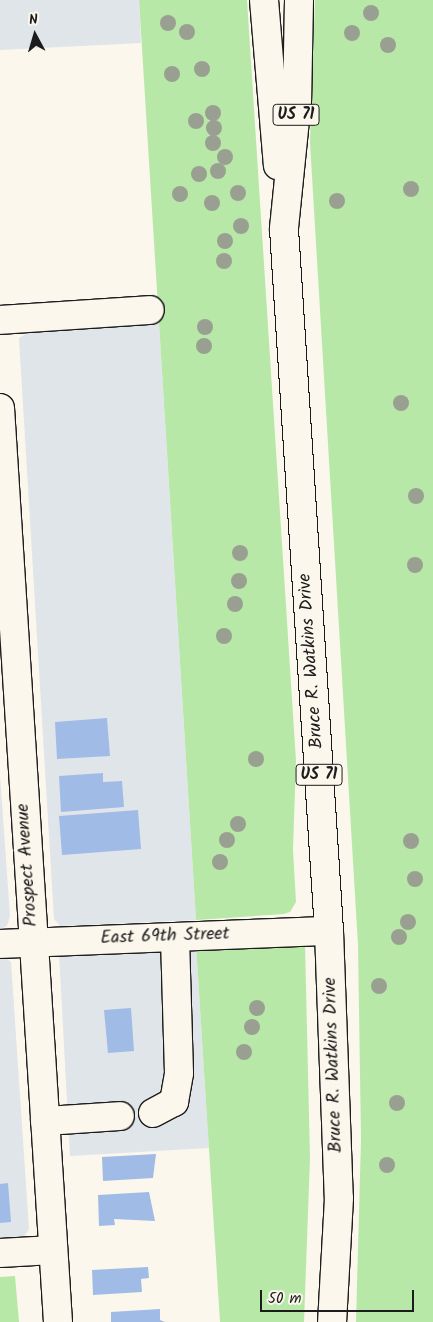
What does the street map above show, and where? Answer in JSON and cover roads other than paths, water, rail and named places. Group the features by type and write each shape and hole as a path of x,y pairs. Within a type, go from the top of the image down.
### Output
{"main road":[{"path":"264,0 284,229"},
{"name":"Bruce R. Watkins Drive","path":"299,0 297,100 284,229 329,930 339,1198 332,1322"},
{"path":"0,320 150,310"},
{"name":"Prospect Avenue","path":"0,408 7,634 34,942 58,1322"},
{"name":"East 69th Street","path":"0,944 329,930"},
{"path":"153,1113 174,1102 179,1073 175,937"},
{"path":"45,1120 120,1116"},
{"path":"0,1253 53,1250"}]}
